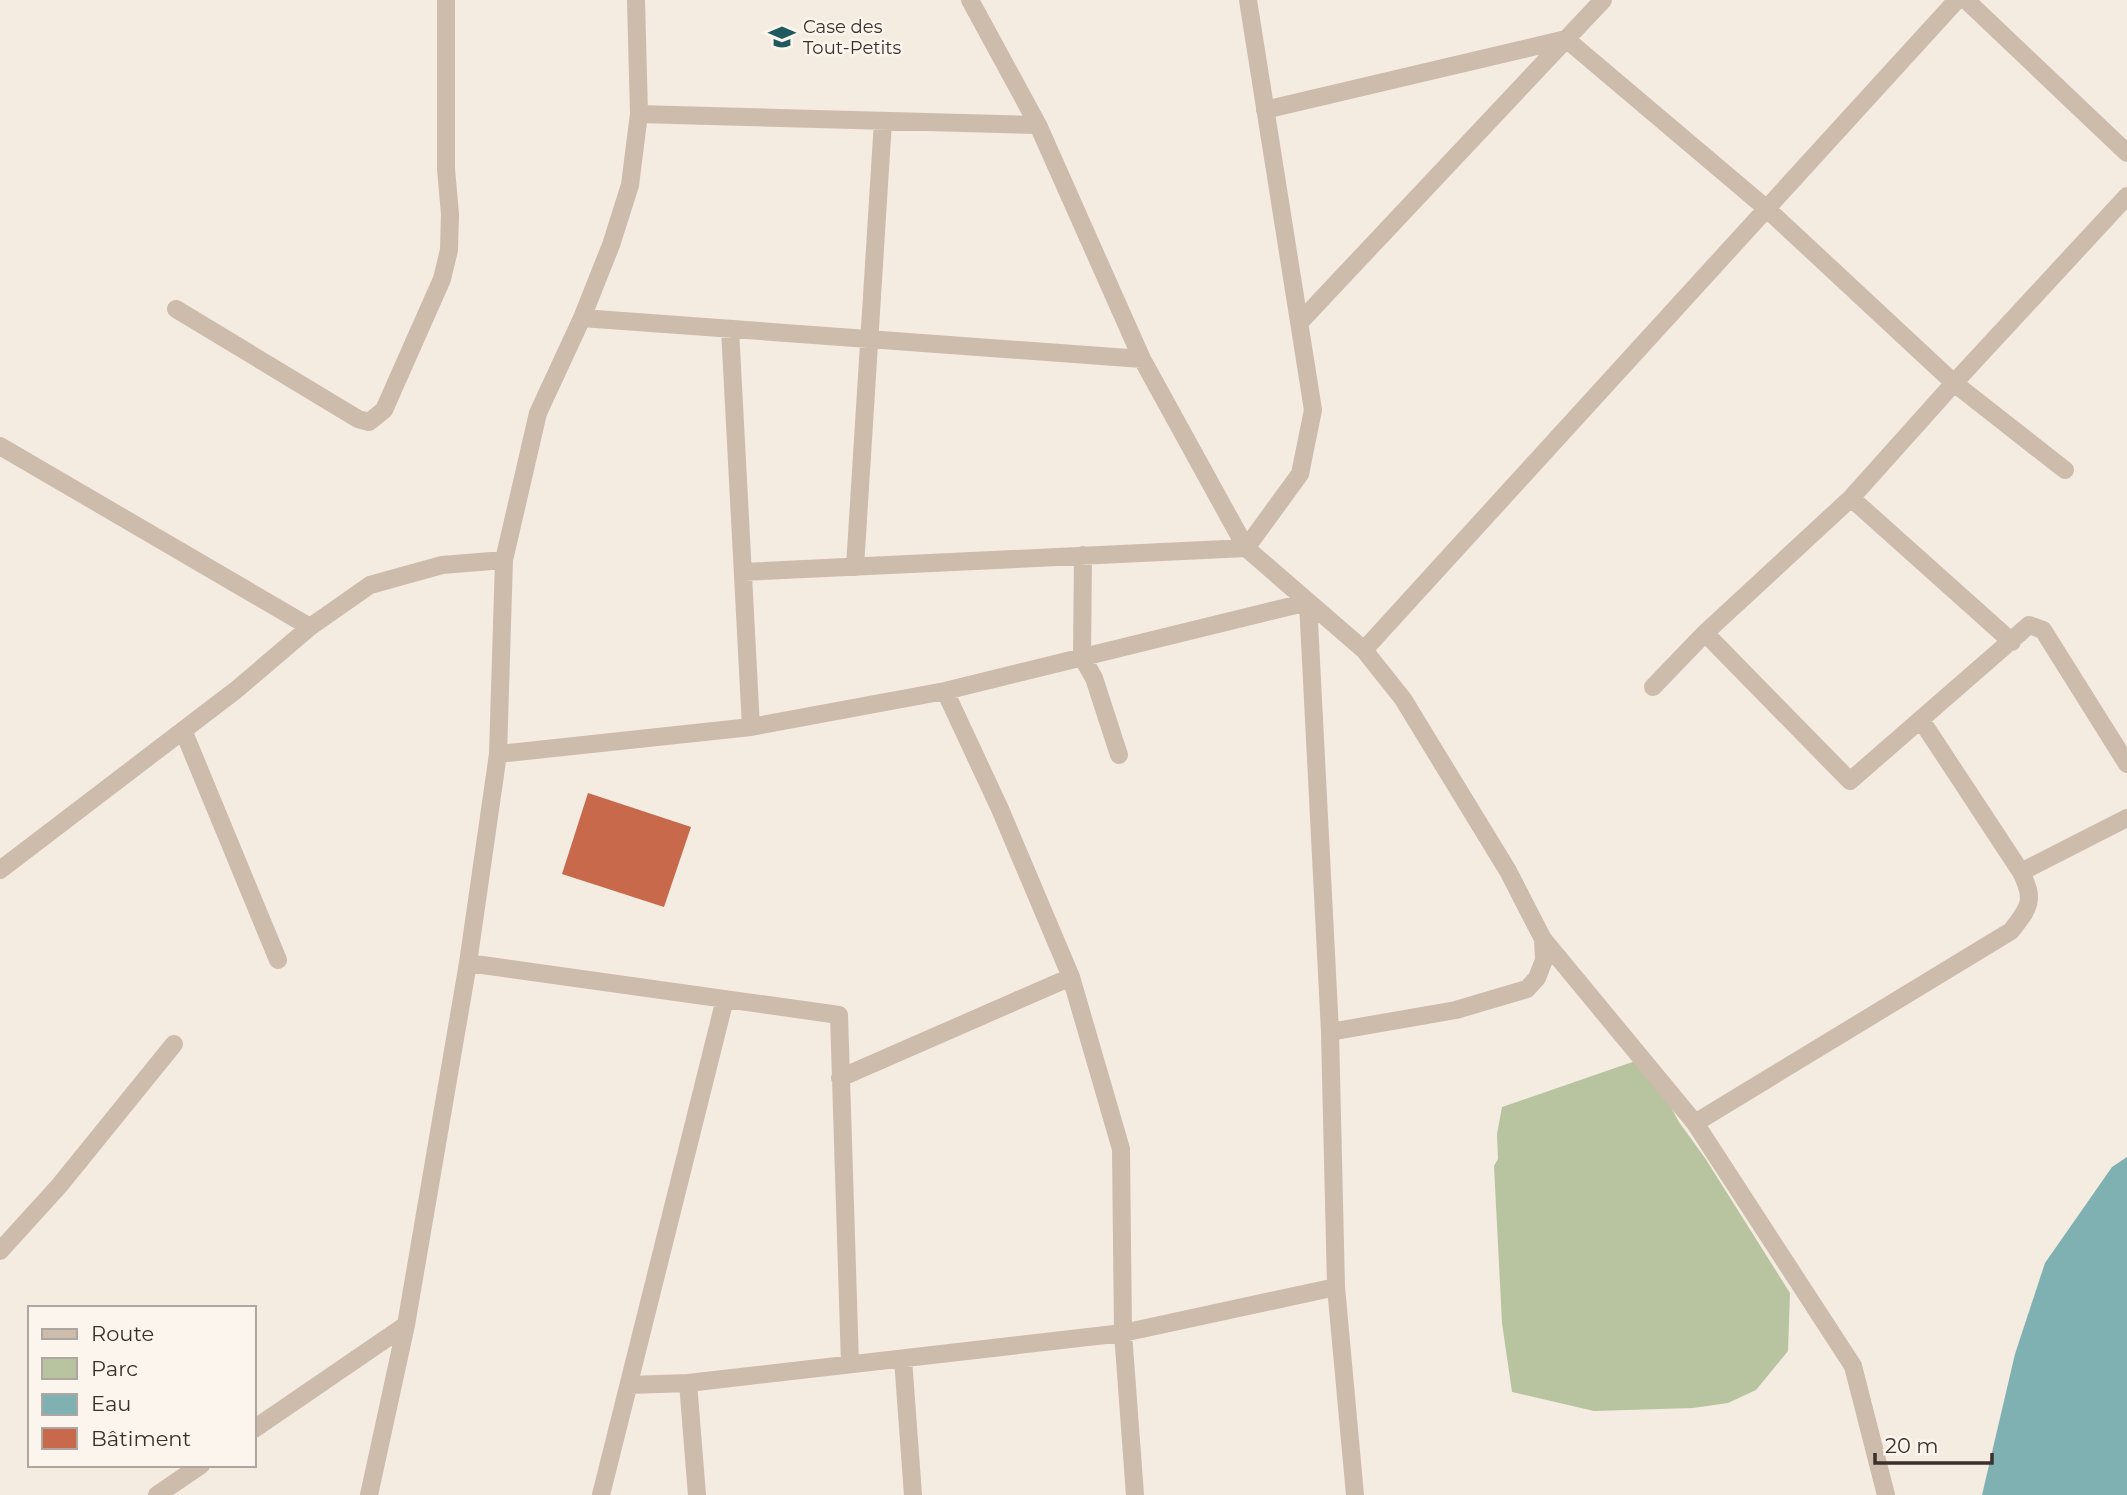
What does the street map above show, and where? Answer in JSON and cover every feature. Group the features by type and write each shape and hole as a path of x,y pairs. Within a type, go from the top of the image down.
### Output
{"street":[{"path":"176,309 358,419 369,422 384,410 442,279 449,250 446,0"},
{"path":"369,1495 406,1325 468,963 498,754 504,560 538,413 582,318 611,245 630,185 639,114 636,0"},
{"path":"970,0 1038,125 1142,359 1246,548 1364,650 1403,699 1508,871 1543,939 1695,1123 1853,1366 1886,1495"},
{"path":"1246,548 1300,474 1313,411 1248,0"},
{"path":"1299,323 1603,0"},
{"path":"1364,650 1957,0"},
{"path":"1966,0 2127,153"},
{"path":"1265,110 1566,39"},
{"path":"1566,39 1767,209 1954,383 2065,470"},
{"path":"639,114 1038,125"},
{"path":"855,567 883,121"},
{"path":"1653,687 1705,633 1851,498 2127,196"},
{"path":"582,318 1142,359"},
{"path":"730,329 751,727"},
{"path":"0,446 310,627"},
{"path":"1851,498 2012,642"},
{"path":"743,572 1246,548"},
{"path":"1083,555 1082,657 1094,678 1119,755"},
{"path":"0,870 236,691 310,627 370,585 442,565 504,560"},
{"path":"498,754 751,727 945,691 1308,602"},
{"path":"1308,602 1330,1032 1336,1287 1354,1495"},
{"path":"1705,633 1850,781 2029,625 2043,630 2127,764"},
{"path":"945,691 1000,809 1072,977 1121,1149 1123,1333 1135,1495"},
{"path":"1695,1123 2011,931 2026,911 2031,892 2021,872 1921,720"},
{"path":"183,730 278,960"},
{"path":"2021,872 2127,818"},
{"path":"1330,1032 1456,1010 1527,989 1537,978 1544,960 1543,939"},
{"path":"468,963 839,1015 850,1364"},
{"path":"840,1078 1072,977"},
{"path":"601,1495 725,999"},
{"path":"0,1251 59,1186 174,1044"},
{"path":"629,1385 688,1383 1123,1333 1336,1287"},
{"path":"256,1428 406,1325"},
{"path":"903,1359 913,1495"},
{"path":"688,1383 696,1495"},
{"path":"157,1495 198,1467"}],"green space":[{"path":"1644,1058 1679,1122 1705,1158 1790,1293 1788,1351 1756,1390 1728,1403 1693,1408 1594,1411 1512,1392 1502,1323 1494,1166 1498,1159 1497,1134 1502,1107"}],"water":[{"path":"2127,1157 2127,1495 1982,1495 2015,1354 2045,1263 2112,1167"}],"building":[{"path":"588,793 691,827 664,907 562,874"}],"place":[{"name":"Case des Tout-Petits","path":"782,37"}]}
